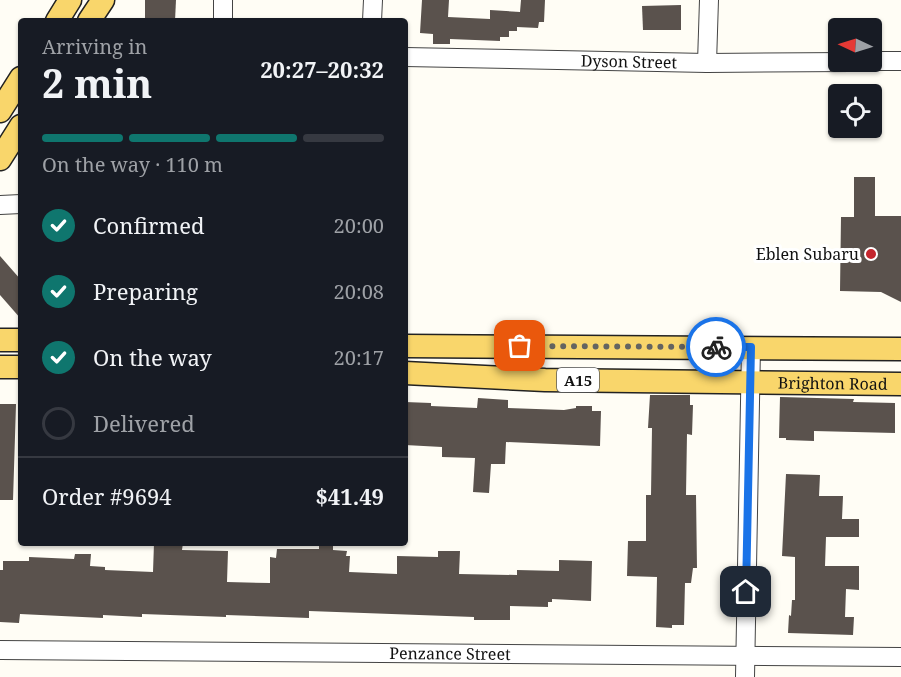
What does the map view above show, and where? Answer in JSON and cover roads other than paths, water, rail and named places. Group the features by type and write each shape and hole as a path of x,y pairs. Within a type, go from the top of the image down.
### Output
{"main road":[{"path":"59,18 70,0"},
{"path":"91,18 103,0"},
{"path":"0,111 18,83"},
{"path":"0,159 18,131"},
{"path":"0,340 18,340"},
{"name":"A15","path":"408,346 901,349"},
{"path":"0,367 18,367"},
{"name":"Brighton Road","path":"408,373 545,380 901,384"}],"street":[{"path":"223,18 224,0"},
{"path":"372,18 373,0"},
{"path":"707,63 708,0"},
{"name":"Dyson Street","path":"408,57 707,63 828,62"},
{"path":"882,61 901,61"},
{"path":"0,205 18,204"},
{"path":"745,677 751,347"},
{"name":"Penzance Street","path":"0,650 745,658 901,657"}],"place":[{"name":"Eblen Subaru","path":"871,254"}]}
